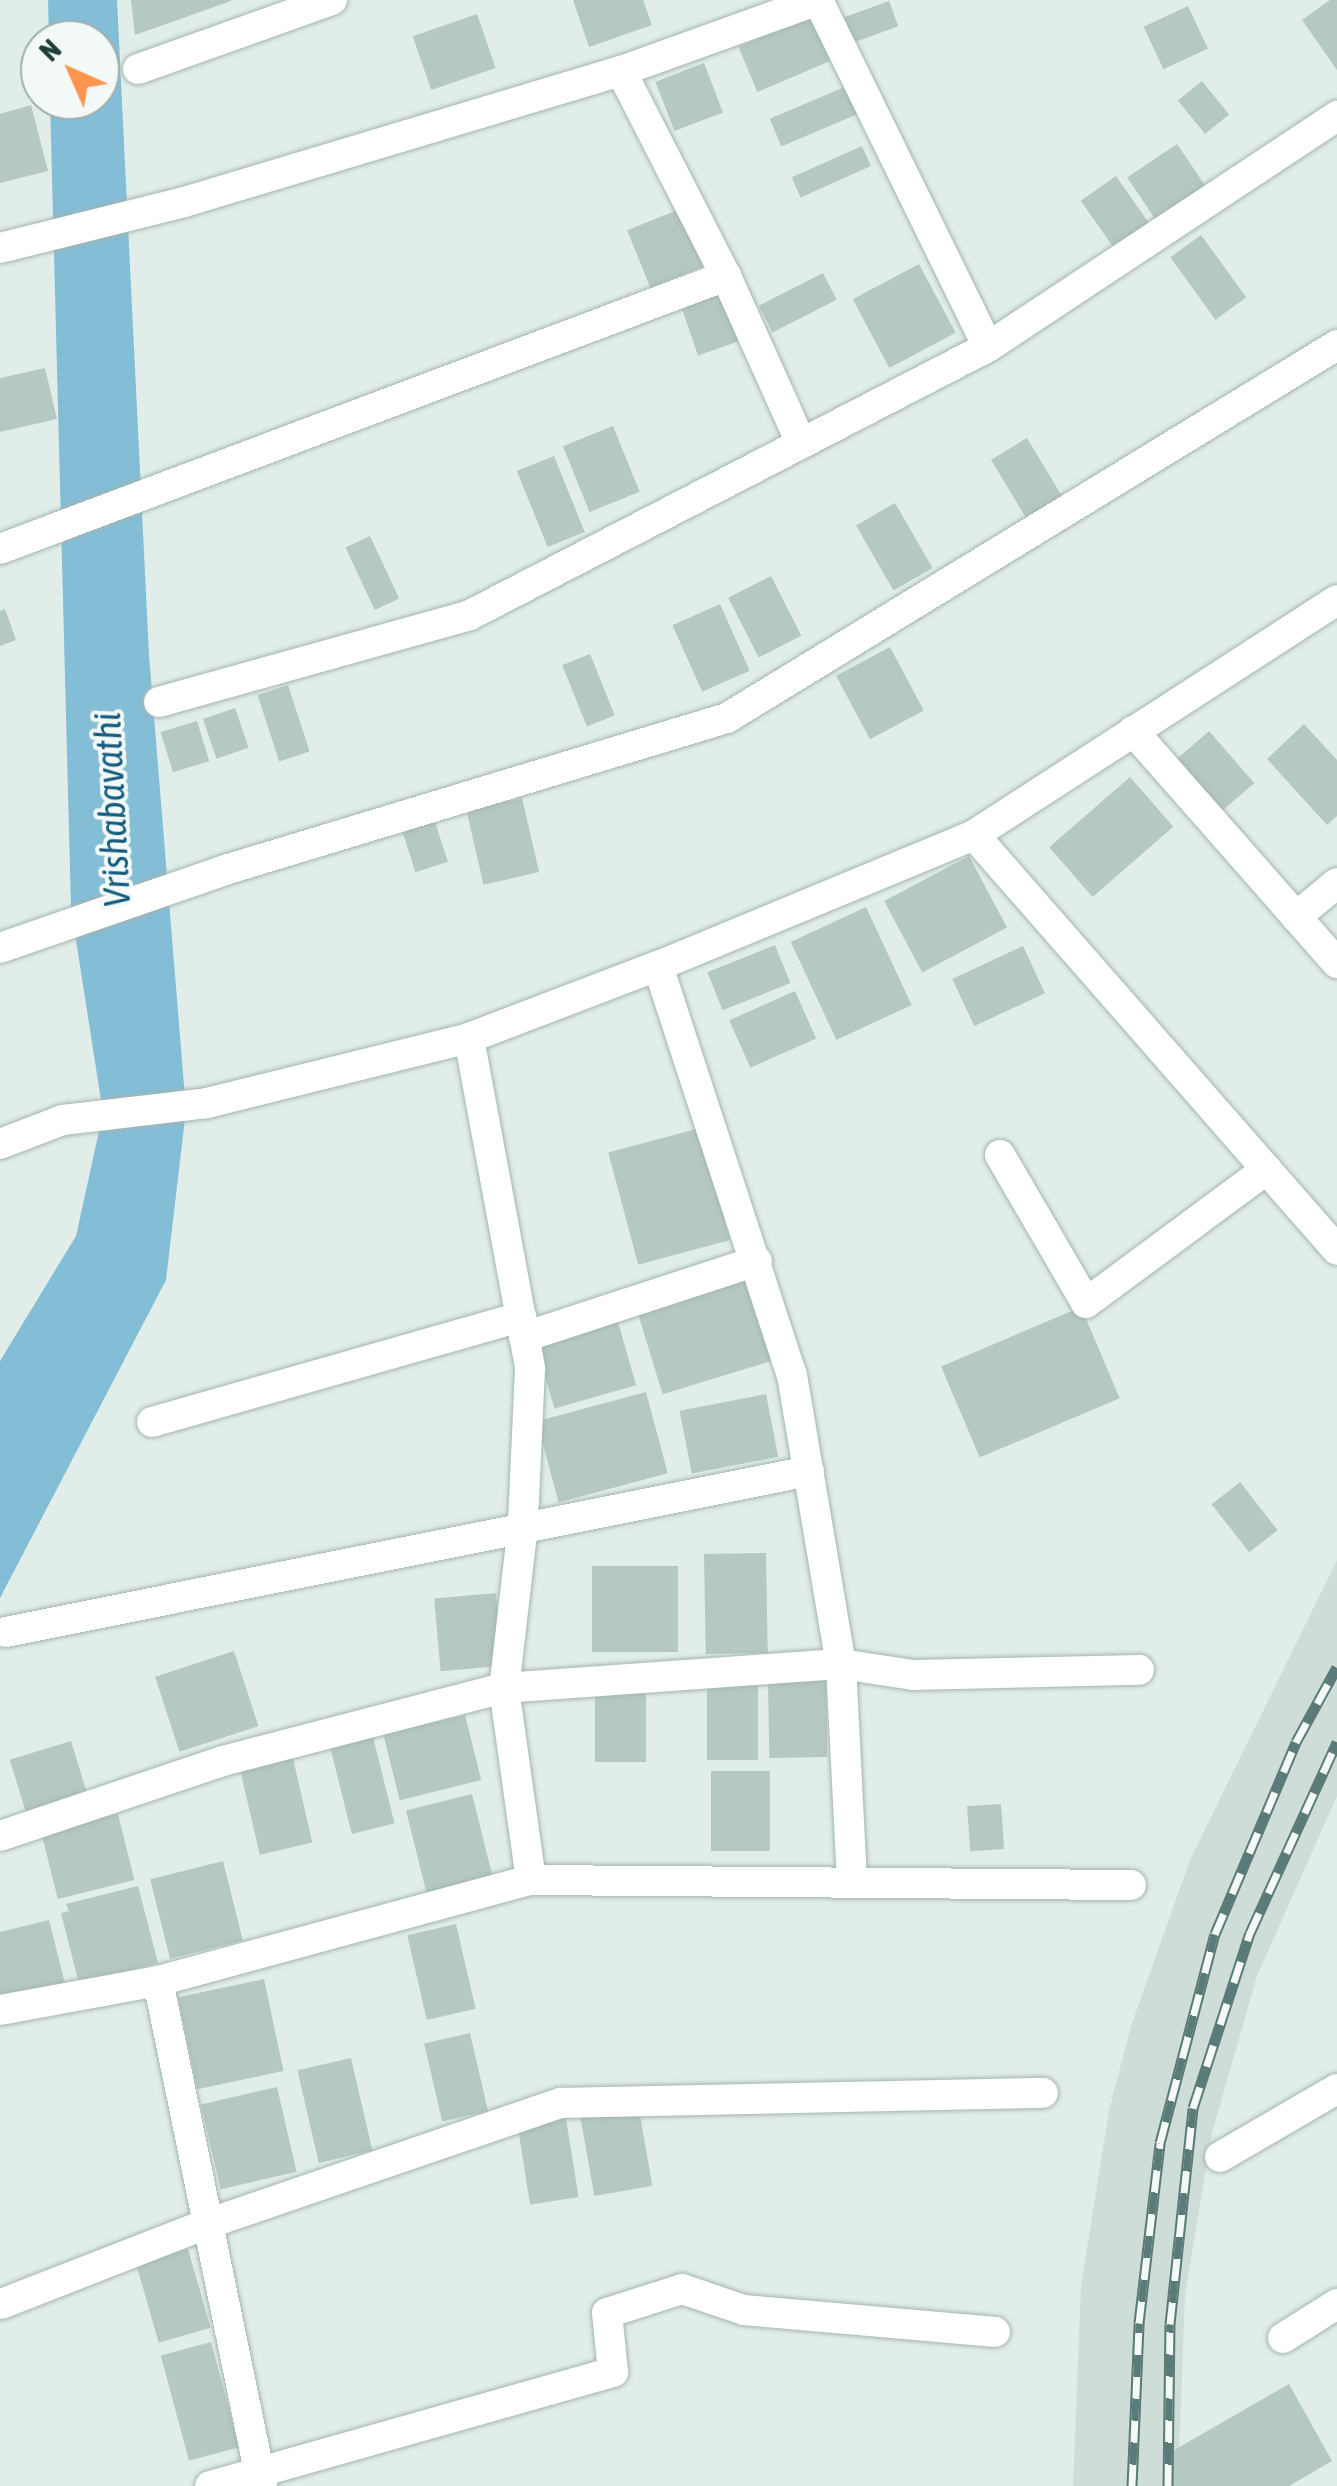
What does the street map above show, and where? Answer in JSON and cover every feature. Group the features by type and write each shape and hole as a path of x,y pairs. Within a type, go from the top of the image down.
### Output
{"street":[{"path":"138,69 332,0"},
{"path":"9,245 184,202 621,70 818,0 988,347"},
{"path":"621,70 726,276 801,443"},
{"path":"160,702 470,615 988,347 1337,116"},
{"path":"13,544 726,276"},
{"path":"14,944 225,870 727,718 1337,345"},
{"path":"0,1144 63,1120 207,1103 470,1038 658,966 974,835 1337,600"},
{"path":"1133,732 1337,963"},
{"path":"974,835 1337,1250"},
{"path":"1296,917 1337,883"},
{"path":"658,966 792,1376 841,1664 852,1882"},
{"path":"470,1038 530,1368 523,1526 504,1688 531,1880"},
{"path":"1000,1156 1086,1303 1266,1169"},
{"path":"152,1422 523,1327 757,1261"},
{"path":"6,1632 808,1470"},
{"path":"0,1836 223,1761 504,1688 841,1664 912,1675 1139,1670"},
{"path":"0,2010 158,1981 531,1880 1130,1884"},
{"path":"158,1981 204,2225 260,2478"},
{"path":"1220,2157 1337,2089"},
{"path":"1,2304 204,2225 562,2103 1043,2093"},
{"path":"210,2486 260,2478 612,2372 608,2313 682,2288 744,2310 994,2332"},
{"path":"1283,2338 1337,2304"}],"shaded area":[{"path":"1337,1560 1337,1796 1257,1976 1212,2133 1185,2295 1178,2486 1073,2486 1081,2285 1109,2111 1131,2026 1190,1860"}],"water":[{"path":"48,0 117,0 118,20 48,20"},
{"name":"Vrishabavathi","path":"120,61 149,655 186,1110 166,1280 0,1598 0,1361 76,1236 103,1113 71,908 51,120 120,120"}],"building":[{"path":"131,0 231,0 231,1 135,35"},
{"path":"573,0 643,0 652,25 589,47"},
{"path":"1330,0 1337,0 1337,70 1302,20"},
{"path":"889,1 898,26 851,43 842,18"},
{"path":"1188,6 1208,49 1163,69 1144,27"},
{"path":"477,14 496,68 431,90 413,36"},
{"path":"811,16 830,61 757,92 738,47"},
{"path":"704,63 723,112 674,131 655,82"},
{"path":"1202,81 1229,114 1205,134 1178,101"},
{"path":"847,86 859,114 781,146 770,119"},
{"path":"20,108 20,120 35,120 48,171 0,183 0,114"},
{"path":"1177,144 1206,187 1156,221 1127,178"},
{"path":"862,146 871,166 801,197 792,177"},
{"path":"1116,176 1150,225 1115,250 1081,201"},
{"path":"680,209 703,266 650,288 627,230"},
{"path":"1201,235 1246,297 1216,320 1170,257"},
{"path":"919,264 956,333 889,368 853,299"},
{"path":"823,273 837,300 772,332 759,306"},
{"path":"722,290 740,341 698,355 680,304"},
{"path":"45,368 57,419 0,432 0,378"},
{"path":"613,426 640,492 590,512 563,446"},
{"path":"1027,438 1064,500 1028,521 991,460"},
{"path":"554,456 585,532 548,547 517,471"},
{"path":"895,503 932,568 894,590 856,526"},
{"path":"370,536 399,599 375,610 346,547"},
{"path":"771,576 801,636 759,657 728,598"},
{"path":"720,604 750,671 702,692 672,625"},
{"path":"5,609 16,640 0,646 0,611"},
{"path":"890,647 924,711 870,739 836,676"},
{"path":"590,654 615,715 587,726 562,665"},
{"path":"288,685 310,752 279,761 258,695"},
{"path":"235,708 249,748 217,759 203,719"},
{"path":"197,721 209,761 173,772 161,732"},
{"path":"1304,724 1337,760 1337,816 1327,825 1267,759"},
{"path":"1209,731 1254,783 1220,813 1175,761"},
{"path":"1130,777 1173,827 1093,897 1049,847"},
{"path":"522,798 539,872 484,885 466,811"},
{"path":"434,819 448,862 416,872 402,830"},
{"path":"969,856 1007,928 922,973 884,901"},
{"path":"866,907 912,1005 836,1040 791,942"},
{"path":"775,945 790,983 723,1010 707,972"},
{"path":"1023,946 1045,993 974,1026 952,979"},
{"path":"795,991 816,1039 750,1068 729,1020"},
{"path":"700,1128 730,1240 638,1265 608,1153"},
{"path":"749,1280 774,1360 663,1394 638,1314"},
{"path":"1081,1307 1120,1398 980,1458 941,1366"},
{"path":"616,1315 636,1385 554,1409 534,1338"},
{"path":"646,1392 668,1473 559,1502 537,1421"},
{"path":"766,1394 778,1457 692,1474 680,1411"},
{"path":"1240,1482 1278,1530 1249,1552 1212,1504"},
{"path":"766,1553 768,1653 706,1654 704,1554"},
{"path":"592,1566 678,1566 678,1652 592,1652"},
{"path":"496,1593 502,1666 441,1671 434,1598"},
{"path":"234,1651 258,1726 179,1752 155,1677"},
{"path":"707,1681 758,1681 758,1760 707,1760"},
{"path":"826,1681 827,1757 769,1758 768,1682"},
{"path":"595,1690 646,1690 646,1762 595,1762"},
{"path":"465,1715 481,1780 400,1800 383,1735"},
{"path":"372,1733 394,1823 352,1834 329,1744"},
{"path":"71,1741 88,1797 27,1816 10,1760"},
{"path":"291,1750 312,1843 260,1855 238,1762"},
{"path":"711,1771 770,1771 770,1851 711,1851"},
{"path":"472,1794 494,1884 429,1901 406,1810"},
{"path":"1001,1804 1004,1849 970,1851 967,1806"},
{"path":"118,1814 134,1880 58,1899 41,1833"},
{"path":"223,1861 243,1941 170,1959 150,1879"},
{"path":"138,1886 158,1963 79,1984 61,1913 69,1911 66,1904"},
{"path":"49,1920 66,1988 0,2004 0,1932"},
{"path":"456,1924 476,2009 427,2020 407,1935"},
{"path":"264,1979 284,2071 197,2089 178,1997"},
{"path":"470,2033 488,2111 442,2122 424,2044"},
{"path":"351,2058 372,2151 319,2163 297,2070"},
{"path":"277,2087 297,2172 221,2189 201,2105"},
{"path":"638,2104 652,2186 594,2196 580,2114"},
{"path":"566,2118 579,2197 530,2205 518,2126"},
{"path":"188,2249 211,2328 159,2343 136,2264"},
{"path":"211,2342 239,2447 189,2461 161,2355"},
{"path":"1289,2384 1332,2461 1289,2486 1172,2486 1164,2456"}],"railway":[{"path":"1132,2486 1139,2323 1160,2143 1215,1934 1296,1742 1337,1667"},
{"path":"1168,2486 1170,2324 1193,2108 1250,1933 1337,1742"}]}
